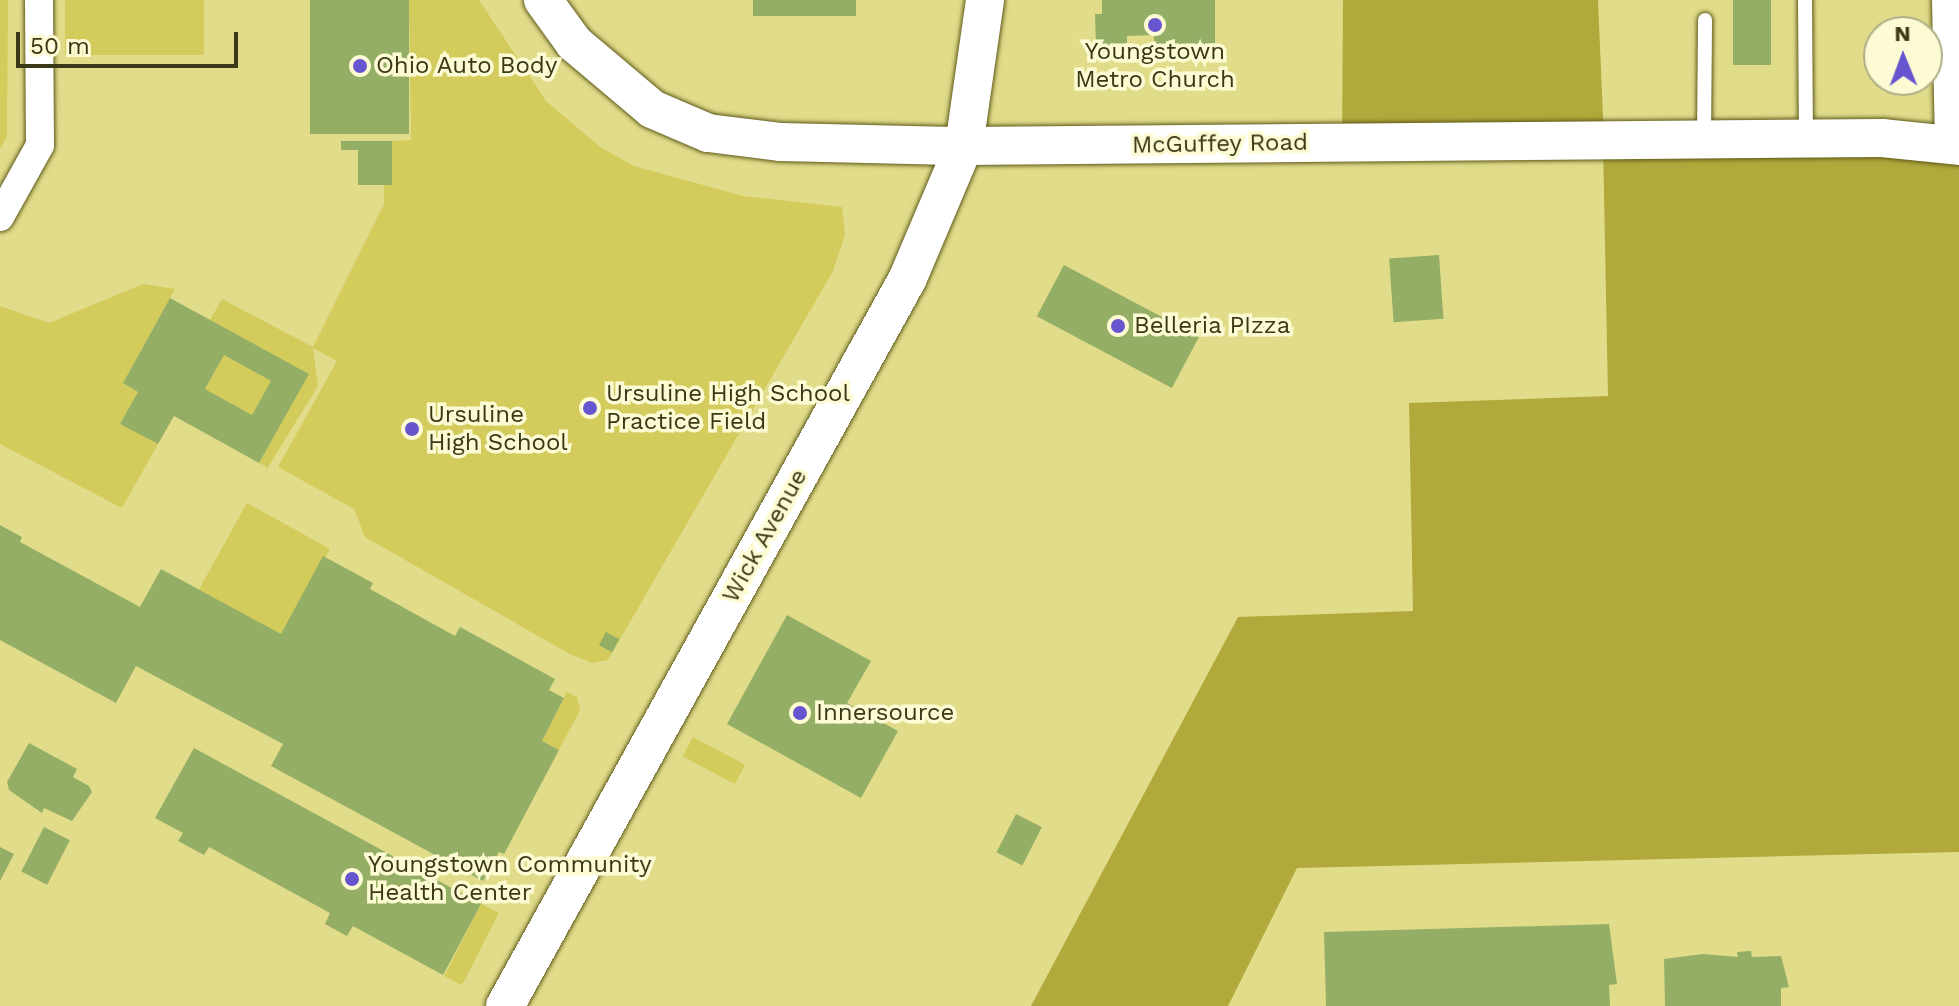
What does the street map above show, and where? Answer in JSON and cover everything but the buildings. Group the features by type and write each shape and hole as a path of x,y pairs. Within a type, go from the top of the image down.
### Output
{"main road":[{"name":"McGuffey Road","path":"543,0 574,43 606,74 652,109 708,133 781,142 964,146 1806,139 1956,143"},
{"name":"Wick Avenue","path":"505,1006 907,280 964,146 985,0"}],"street":[{"path":"0,217 40,145 39,0"},
{"path":"1946,0 1956,143"}],"lane":[{"path":"1805,0 1806,139"},
{"path":"1704,140 1705,20"}],"shaded area":[{"path":"0,0 8,0 7,136 0,149"},
{"path":"65,0 204,0 204,55 65,55"},
{"path":"409,0 479,0 546,101 600,147 634,166 743,196 842,207 845,235 833,271 608,660 592,663 568,653 365,537 354,509 278,467 337,361 313,348 318,386 265,472 267,467 259,463 308,374 210,320 222,299 313,347 384,204 384,185 392,185 392,141 411,140"},
{"path":"1343,0 1598,0 1604,140 1959,146 1959,852 1297,868 1228,1006 1031,1006 1238,617 1413,611 1409,403 1608,396 1603,141 1342,143"},
{"path":"143,284 175,289 123,383 138,392 121,424 158,444 122,508 0,444 0,306 49,323"},
{"path":"224,355 271,381 252,415 205,389"},
{"path":"247,503 330,549 282,636 199,590"},
{"path":"567,692 577,697 580,710 559,750 542,741"},
{"path":"693,737 745,765 735,784 683,756"},
{"path":"481,904 499,913 462,985 444,976"}],"place":[{"name":"Youngstown Metro Church","path":"1155,25"},
{"name":"Ohio Auto Body","path":"360,66"},
{"name":"Belleria PIzza","path":"1118,326"},
{"name":"Ursuline High School Practice Field","path":"590,408"},
{"name":"Ursuline High School","path":"412,429"},
{"name":"Innersource","path":"800,713"},
{"name":"Youngstown Community Health Center","path":"352,879"}]}
